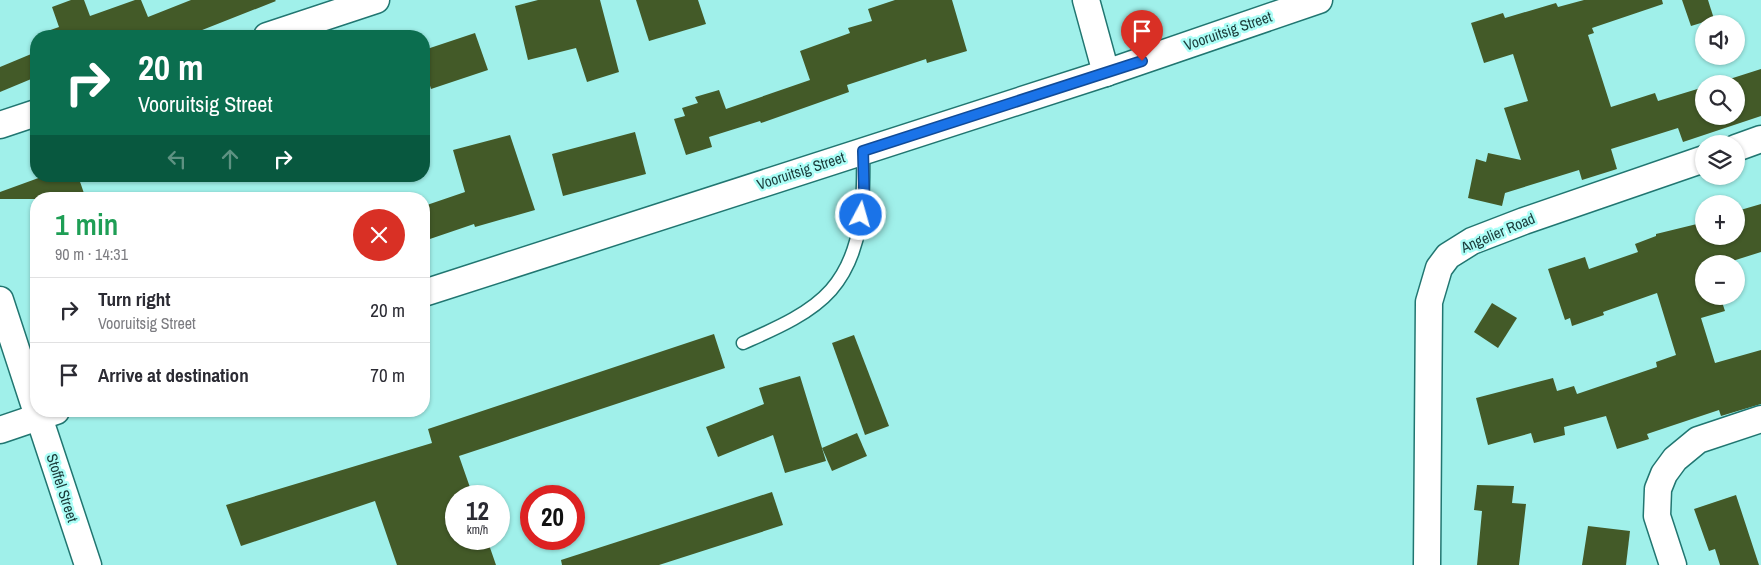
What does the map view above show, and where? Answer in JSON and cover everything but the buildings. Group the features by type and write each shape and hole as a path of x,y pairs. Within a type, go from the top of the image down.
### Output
{"street":[{"path":"285,30 376,0"},
{"path":"1086,0 1106,73"},
{"name":"Vooruitsig Street","path":"430,291 1106,73 1319,0"},
{"path":"0,125 30,115"},
{"path":"1745,145 1761,140"},
{"name":"Angelier Road","path":"1427,565 1429,302 1435,278 1443,262 1448,256 1472,241 1524,221 1695,162"},
{"name":"Stoffel Street","path":"0,300 30,380"},
{"path":"0,430 30,417"},
{"name":"Stoffel Street","path":"44,417 88,565"},
{"path":"1673,565 1657,516 1658,489 1664,474 1675,459 1698,440 1761,419"}],"lane":[{"path":"743,343 804,313 830,290 844,270 856,243 861,215 864,189 863,151"}],"route":[{"path":"861,215 864,189 863,151 1142,61"}]}
